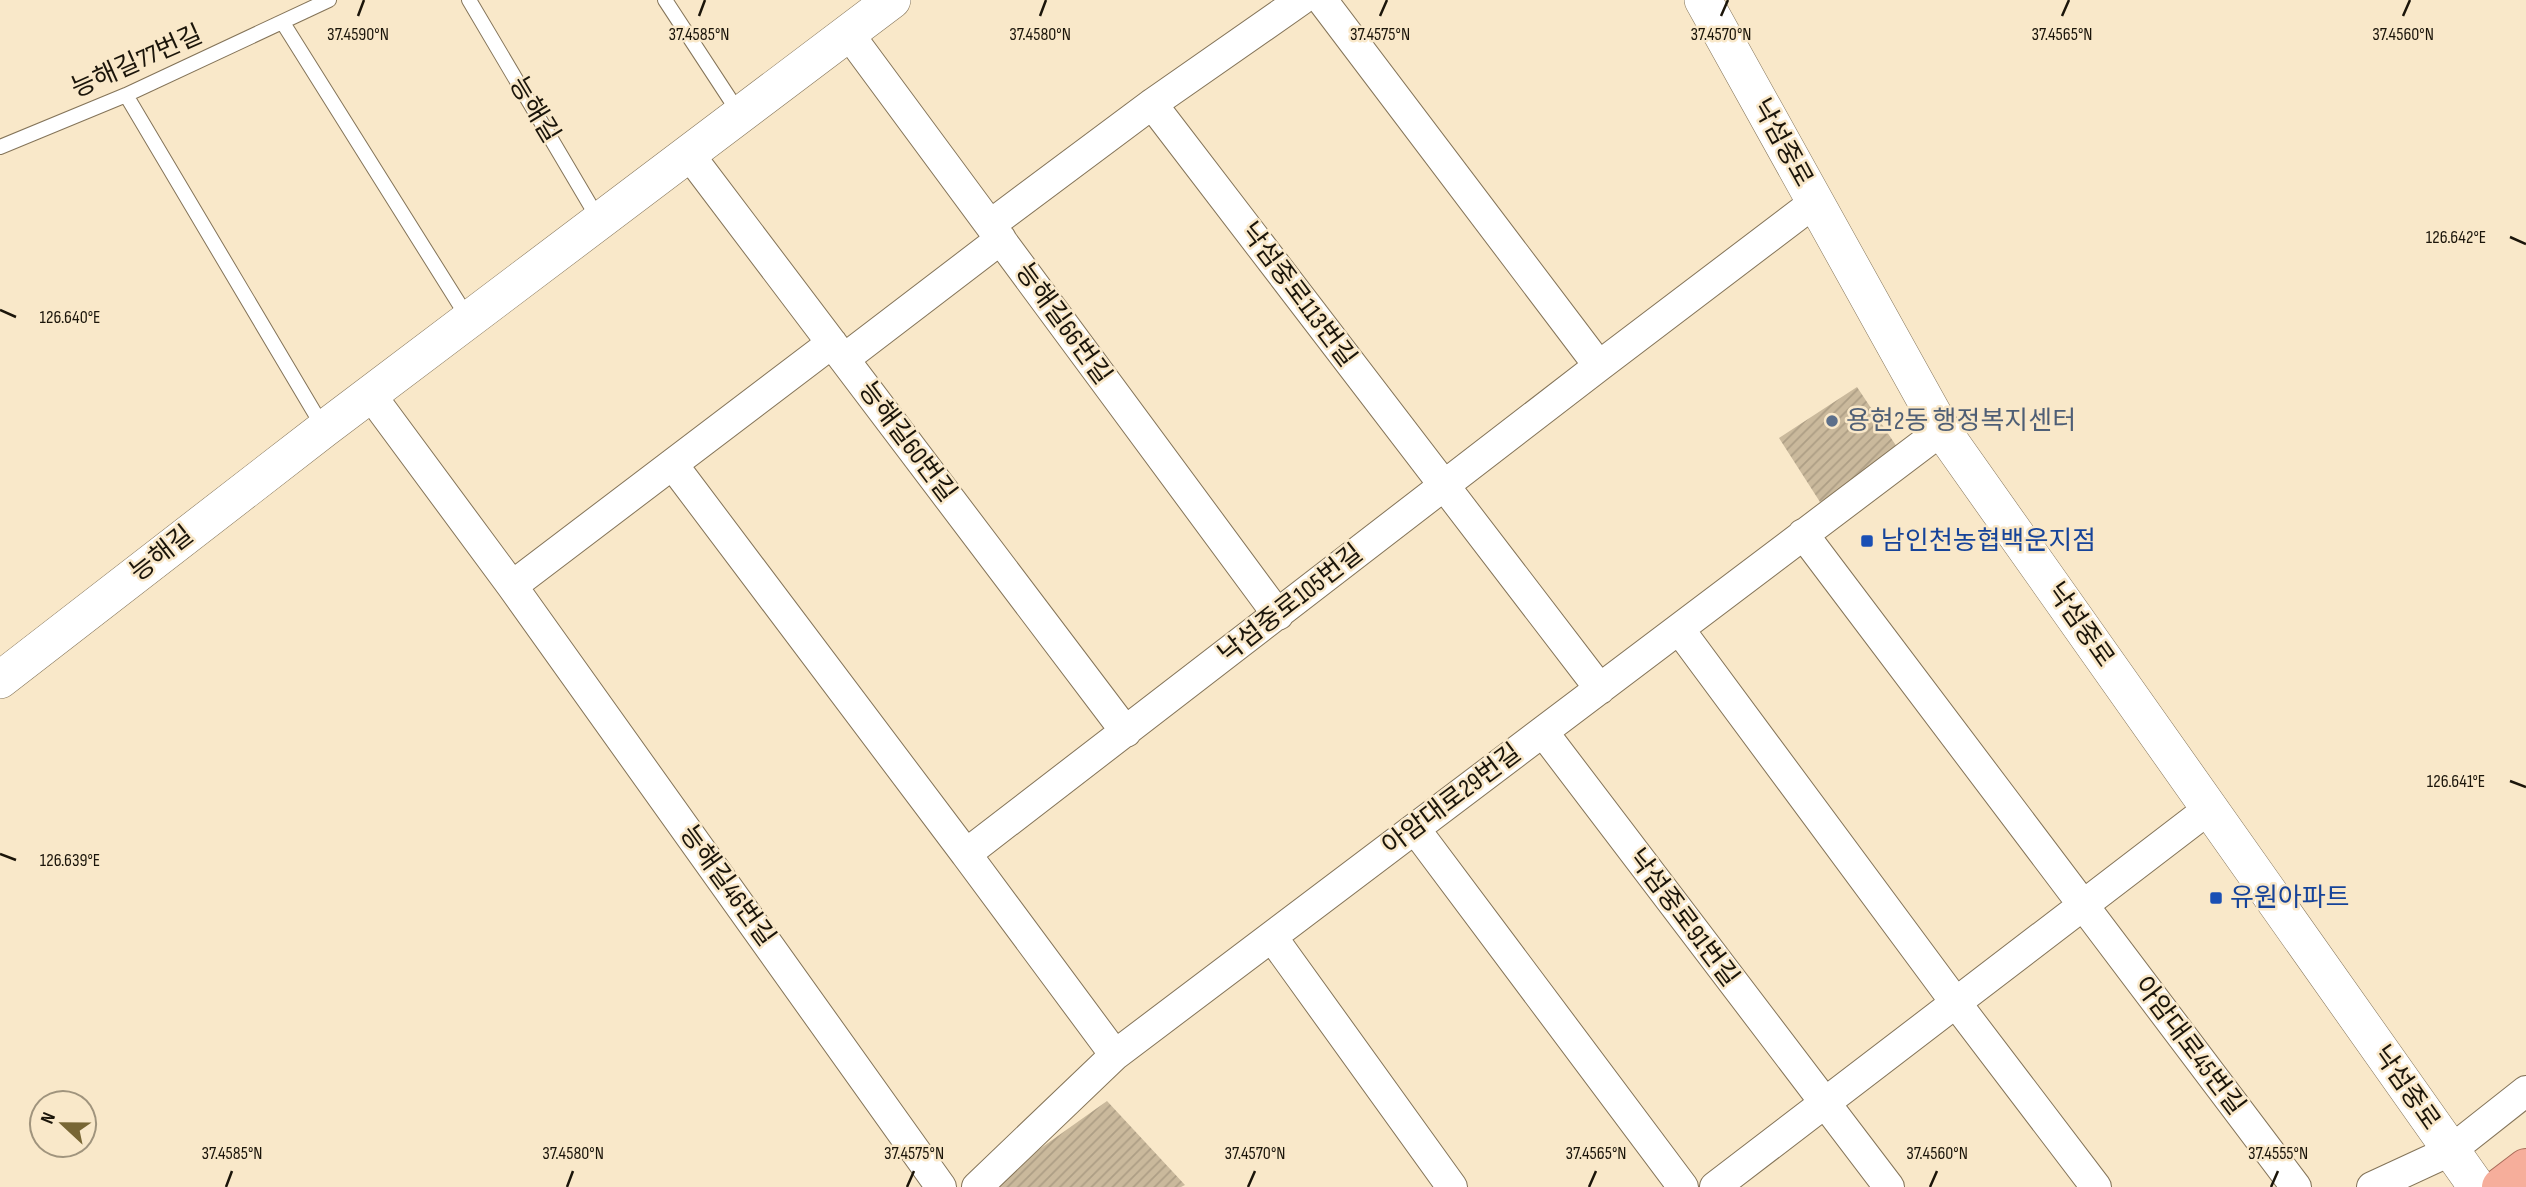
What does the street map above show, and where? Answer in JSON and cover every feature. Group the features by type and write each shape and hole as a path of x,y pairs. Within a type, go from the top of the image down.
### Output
{"street":[{"path":"512,586 673,465 838,351 995,232 1152,104 1301,0"},
{"path":"1322,0 1599,366"},
{"name":"낙섬중로","path":"1703,0 1941,430 2477,1187"},
{"name":"능해길","path":"0,680 871,11"},
{"name":"능해길66번길","path":"871,11 995,232 1278,615"},
{"name":"낙섬중로113번길","path":"1152,104 1600,689"},
{"name":"능해길60번길","path":"688,153 1126,732"},
{"name":"낙섬중로105번길","path":"966,854 1815,202"},
{"name":"능해길46번길","path":"370,394 512,586 941,1187"},
{"name":"아암대로29번길","path":"977,1187 1115,1055 1941,430"},
{"path":"673,465 1115,1055"},
{"path":"1803,534 2083,906"},
{"path":"1679,629 2096,1187"},
{"name":"낙섬중로91번길","path":"1543,732 1824,1103"},
{"path":"1716,1187 2210,808"},
{"path":"1415,829 1683,1187"},
{"name":"아암대로45번길","path":"2083,906 2295,1187"},
{"path":"1272,937 1452,1187"},
{"path":"2372,1187 2450,1151 2526,1091"},
{"path":"1824,1103 1889,1187"}],"lane":[{"name":"능해길77번길","path":"0,147 126,95 329,0"},
{"name":"능해길","path":"469,0 600,221"},
{"path":"665,0 740,114"},
{"path":"283,23 469,319"},
{"path":"126,95 324,429"}],"building":[{"path":"1857,387 1899,450 1820,502 1779,438"},
{"path":"1107,1101 1185,1185 986,1187"}],"place":[{"name":"용현2동 행정복지센터","path":"1832,421"},
{"name":"남인천농협백운지점","path":"1867,541"},
{"name":"유원아파트","path":"2216,898"}]}
